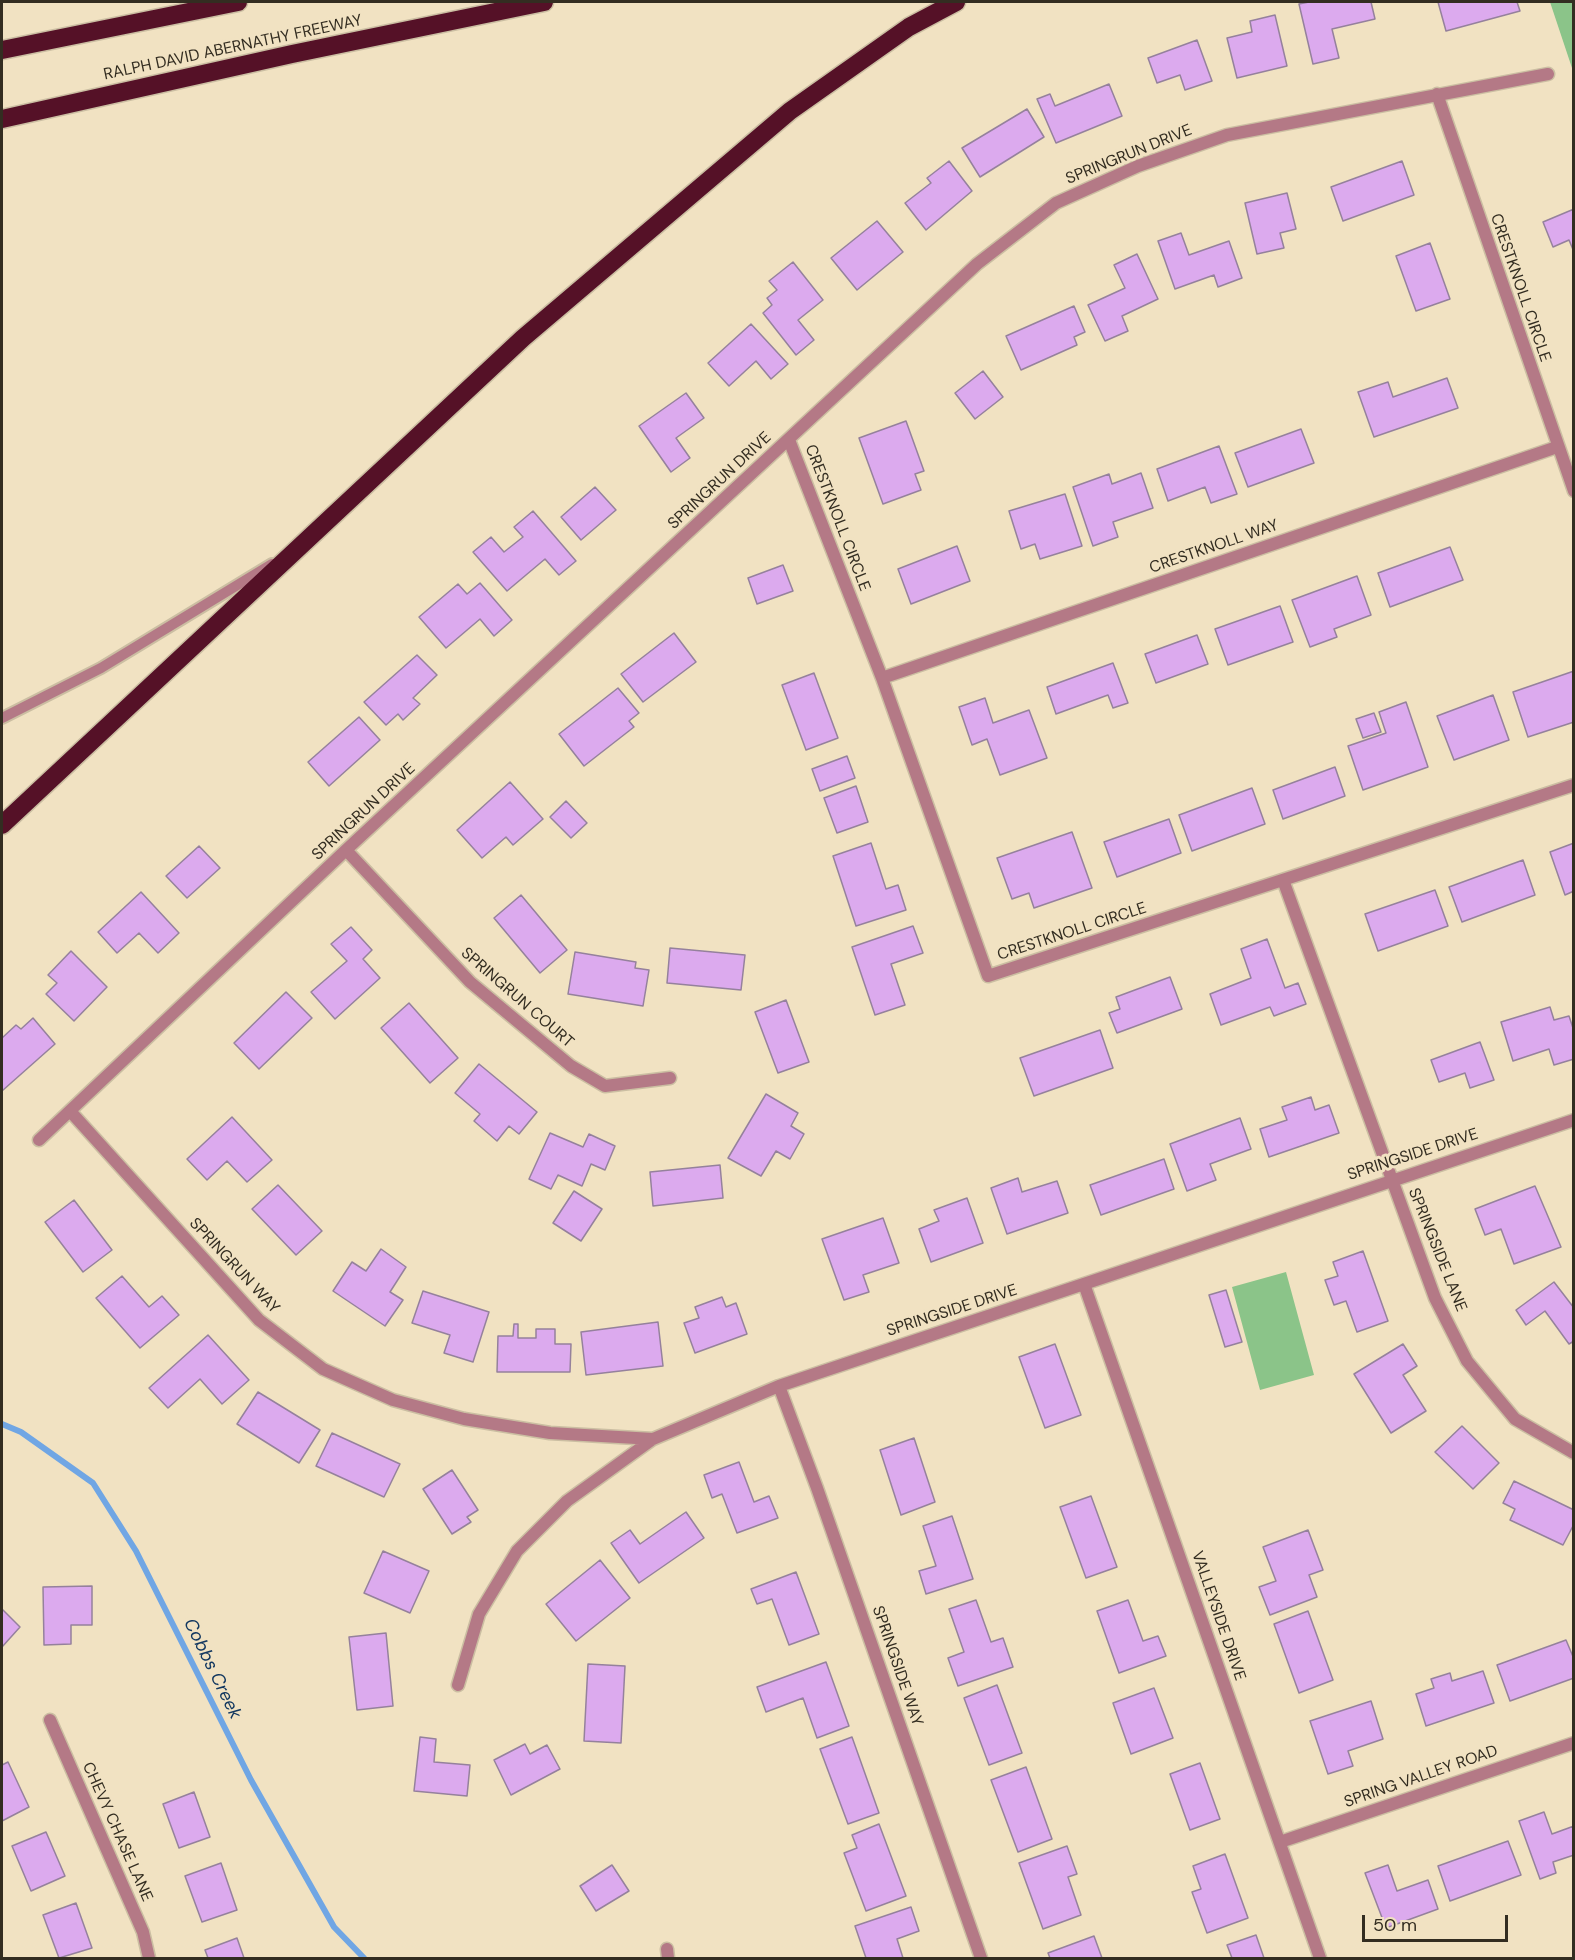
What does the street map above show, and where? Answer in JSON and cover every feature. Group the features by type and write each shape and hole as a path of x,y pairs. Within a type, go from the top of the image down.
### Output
{"highway":[{"path":"2,50 238,2"},
{"name":"RALPH DAVID ABERNATHY FREEWAY","path":"2,119 292,54 544,2"},
{"path":"2,825 523,338 790,111 909,27 956,2"}],"street":[{"name":"SPRINGRUN DRIVE","path":"39,1140 346,850 977,264 1056,203 1138,166 1227,135 1548,74"},
{"name":"CRESTKNOLL CIRCLE","path":"1437,94 1574,491"},
{"name":"CRESTKNOLL CIRCLE","path":"789,440 882,678 988,976 1574,784"},
{"name":"CRESTKNOLL WAY","path":"882,678 1557,447"},
{"name":"SPRINGRUN COURT","path":"346,850 470,982 571,1066 605,1086 670,1078"},
{"name":"SPRINGSIDE LANE","path":"1283,880 1435,1298 1467,1361 1515,1419 1574,1453"},
{"name":"SPRINGRUN WAY","path":"70,1111 259,1320 323,1369 393,1401 464,1419 550,1433 653,1439"},
{"name":"SPRINGSIDE DRIVE","path":"458,1685 479,1614 517,1551 567,1501 653,1439 779,1386 1574,1120"},
{"name":"VALLEYSIDE DRIVE","path":"1084,1284 1320,1959"},
{"name":"SPRINGSIDE WAY","path":"779,1386 818,1488 981,1959"},
{"name":"CHEVY CHASE LANE","path":"50,1720 143,1932 149,1959"},
{"name":"SPRING VALLEY ROAD","path":"1280,1842 1574,1743"}],"lane":[{"path":"2,718 102,668 298,548"}],"green space":[{"path":"1550,2 1573,2 1573,71"},
{"path":"1286,1272 1314,1375 1260,1390 1232,1287"}],"building":[{"path":"1371,2 1375,19 1332,29 1339,58 1313,64 1299,4"},
{"path":"1438,2 1517,2 1520,11 1446,31"},
{"path":"1275,15 1287,66 1237,78 1227,38 1252,32 1250,21"},
{"path":"1197,40 1212,81 1185,90 1180,75 1157,83 1148,58"},
{"path":"1109,84 1122,116 1056,143 1037,99 1050,94 1055,106"},
{"path":"1027,109 1044,137 980,177 962,148"},
{"path":"949,161 972,191 926,230 905,203 931,183 927,178"},
{"path":"1402,161 1414,195 1343,221 1331,187"},
{"path":"1287,193 1296,229 1280,233 1284,248 1257,254 1245,203"},
{"path":"1574,209 1574,252 1569,240 1553,247 1543,222"},
{"path":"877,221 903,252 857,290 831,258"},
{"path":"1181,233 1189,255 1229,241 1242,278 1218,287 1214,275 1175,289 1158,241"},
{"path":"1430,243 1450,299 1416,311 1396,256"},
{"path":"1137,254 1158,299 1122,316 1128,331 1105,341 1088,305 1125,288 1114,265"},
{"path":"793,262 823,300 798,320 814,340 796,355 763,313 772,305 767,298 777,290 769,281"},
{"path":"1074,306 1085,332 1074,337 1077,345 1021,370 1006,336"},
{"path":"751,324 788,364 771,379 756,361 729,386 708,363"},
{"path":"983,371 1003,397 975,419 955,393"},
{"path":"1447,378 1458,408 1374,437 1358,392 1388,382 1393,397"},
{"path":"686,393 704,418 676,438 690,458 671,472 639,426"},
{"path":"906,421 924,471 915,474 921,490 883,504 859,438"},
{"path":"1301,429 1314,463 1248,487 1235,453"},
{"path":"1219,446 1237,494 1211,503 1205,487 1168,501 1157,469"},
{"path":"1141,473 1153,508 1113,522 1118,537 1093,546 1073,487 1109,474 1112,484"},
{"path":"595,487 616,510 581,540 561,517"},
{"path":"1065,494 1082,546 1040,559 1035,544 1021,549 1009,511"},
{"path":"533,511 576,561 559,575 545,559 507,591 473,552 491,537 504,552 523,537 514,527"},
{"path":"957,546 970,581 911,604 898,569"},
{"path":"1450,547 1463,580 1390,607 1378,573"},
{"path":"783,565 793,591 757,604 748,578"},
{"path":"1357,576 1371,615 1334,629 1337,637 1310,647 1292,600"},
{"path":"480,583 512,620 494,636 480,619 446,648 419,617 458,584 467,594"},
{"path":"1280,606 1293,642 1228,665 1215,629"},
{"path":"674,633 696,662 643,702 621,674"},
{"path":"1197,635 1208,664 1156,683 1145,654"},
{"path":"417,655 437,675 413,698 420,704 403,720 398,714 386,725 364,702"},
{"path":"1113,663 1128,703 1113,708 1108,695 1056,714 1047,687"},
{"path":"1574,671 1574,722 1528,737 1513,692"},
{"path":"814,673 838,738 806,750 782,685"},
{"path":"618,688 639,713 629,721 634,727 584,766 559,734"},
{"path":"1493,695 1509,740 1454,760 1437,716"},
{"path":"985,698 993,723 1029,710 1047,758 1000,775 987,739 972,745 959,707"},
{"path":"1406,702 1428,767 1363,790 1348,746 1386,733 1379,712"},
{"path":"1374,713 1381,732 1363,738 1356,719"},
{"path":"359,717 380,740 329,786 308,762"},
{"path":"847,756 855,778 820,791 812,769"},
{"path":"1335,767 1345,796 1283,819 1273,790"},
{"path":"510,782 543,819 513,845 506,837 482,858 457,830"},
{"path":"856,786 868,822 837,833 824,798"},
{"path":"1252,788 1265,824 1192,851 1179,815"},
{"path":"566,801 587,823 571,838 550,817"},
{"path":"1169,819 1181,853 1117,877 1104,842"},
{"path":"1072,832 1092,888 1034,908 1029,893 1012,899 997,858"},
{"path":"871,843 886,889 898,885 906,910 856,926 833,856"},
{"path":"1574,843 1574,891 1565,895 1550,852"},
{"path":"199,846 220,868 187,898 166,876"},
{"path":"1523,860 1535,895 1462,922 1449,887"},
{"path":"1435,890 1448,926 1378,951 1365,914"},
{"path":"141,892 179,933 158,953 139,933 117,953 98,932"},
{"path":"521,895 567,950 540,973 494,918"},
{"path":"913,926 923,953 891,964 905,1005 875,1015 852,947"},
{"path":"351,927 372,950 363,959 380,978 335,1019 311,992 347,961 331,944"},
{"path":"1267,939 1285,988 1298,983 1306,1004 1274,1016 1270,1007 1221,1025 1210,994 1251,978 1241,949"},
{"path":"670,948 745,955 741,990 667,983"},
{"path":"71,951 107,987 74,1021 46,994 57,983 48,975"},
{"path":"575,952 636,962 635,968 649,970 643,1006 568,994"},
{"path":"1170,977 1182,1009 1117,1033 1109,1013 1120,1009 1116,997"},
{"path":"286,992 312,1018 259,1069 234,1043"},
{"path":"786,1000 809,1062 778,1073 755,1012"},
{"path":"409,1003 458,1058 430,1083 381,1028"},
{"path":"1550,1007 1554,1020 1569,1016 1574,1031 1574,1059 1554,1065 1549,1049 1513,1061 1501,1022"},
{"path":"33,1018 55,1044 2,1091 2,1038 16,1025 21,1029"},
{"path":"1100,1030 1113,1068 1034,1096 1020,1058"},
{"path":"1480,1042 1494,1080 1470,1088 1465,1073 1439,1082 1431,1060"},
{"path":"479,1064 537,1112 519,1134 509,1126 497,1141 474,1121 480,1114 455,1093"},
{"path":"766,1094 798,1113 791,1126 804,1134 790,1159 776,1151 761,1176 728,1158"},
{"path":"1311,1097 1315,1110 1329,1105 1339,1133 1269,1157 1260,1129 1287,1120 1282,1107"},
{"path":"232,1117 272,1160 247,1182 227,1161 207,1180 187,1159"},
{"path":"1240,1118 1251,1149 1210,1164 1216,1180 1187,1191 1170,1144"},
{"path":"550,1133 583,1147 589,1134 615,1146 605,1170 591,1164 582,1186 558,1175 551,1189 529,1179"},
{"path":"1164,1159 1174,1189 1101,1215 1090,1185"},
{"path":"720,1165 723,1198 653,1206 650,1172"},
{"path":"1018,1178 1022,1192 1057,1181 1068,1213 1007,1234 991,1188"},
{"path":"278,1185 322,1231 296,1255 252,1209"},
{"path":"1535,1186 1561,1247 1514,1264 1501,1229 1485,1235 1475,1209"},
{"path":"574,1191 602,1209 581,1241 553,1223"},
{"path":"967,1198 983,1243 931,1262 919,1229 939,1221 934,1210"},
{"path":"74,1200 112,1250 83,1272 45,1222"},
{"path":"883,1218 899,1263 863,1275 869,1292 844,1300 822,1239"},
{"path":"381,1249 406,1267 390,1292 403,1300 385,1326 333,1291 352,1262 366,1271"},
{"path":"1363,1251 1388,1321 1357,1332 1346,1301 1334,1305 1325,1280 1338,1276 1333,1262"},
{"path":"122,1276 149,1307 162,1296 179,1315 140,1348 96,1298"},
{"path":"1554,1282 1574,1308 1574,1341 1569,1344 1545,1311 1526,1325 1516,1310"},
{"path":"1226,1290 1242,1342 1225,1347 1209,1295"},
{"path":"423,1291 489,1312 473,1362 444,1353 450,1335 412,1323"},
{"path":"722,1297 726,1307 736,1303 747,1334 695,1353 684,1323 699,1318 695,1307"},
{"path":"658,1322 663,1366 586,1375 581,1332"},
{"path":"514,1324 518,1324 518,1338 536,1338 536,1329 555,1329 555,1344 571,1344 570,1372 497,1372 498,1336 513,1336"},
{"path":"208,1335 249,1380 222,1404 200,1379 168,1408 149,1388"},
{"path":"1055,1344 1081,1415 1045,1428 1019,1357"},
{"path":"1403,1344 1417,1366 1403,1375 1426,1411 1391,1433 1354,1374"},
{"path":"258,1392 320,1430 299,1463 237,1424"},
{"path":"1462,1426 1499,1463 1473,1489 1435,1452"},
{"path":"332,1433 400,1464 384,1497 316,1466"},
{"path":"914,1438 935,1502 901,1515 880,1450"},
{"path":"739,1462 754,1502 769,1496 778,1518 737,1533 722,1494 712,1498 704,1475"},
{"path":"452,1470 478,1510 467,1517 471,1522 452,1534 423,1489"},
{"path":"1514,1481 1574,1510 1574,1524 1563,1545 1510,1520 1515,1509 1503,1503"},
{"path":"1091,1496 1117,1567 1086,1578 1060,1507"},
{"path":"686,1512 704,1538 639,1583 611,1543 630,1530 640,1544"},
{"path":"952,1516 973,1579 926,1594 919,1571 936,1566 923,1526"},
{"path":"1308,1530 1323,1570 1309,1575 1317,1597 1270,1615 1259,1587 1276,1581 1263,1547"},
{"path":"383,1551 429,1571 410,1613 364,1593"},
{"path":"600,1560 630,1598 576,1641 546,1604"},
{"path":"796,1572 819,1634 789,1645 772,1599 757,1604 751,1589"},
{"path":"92,1586 92,1625 71,1625 71,1644 44,1645 43,1587"},
{"path":"976,1600 991,1642 1003,1638 1013,1667 958,1686 948,1658 964,1652 949,1609"},
{"path":"1128,1600 1143,1641 1158,1636 1166,1656 1119,1673 1097,1611"},
{"path":"2,1609 20,1627 2,1647"},
{"path":"1308,1611 1333,1680 1299,1693 1274,1624"},
{"path":"386,1633 393,1706 357,1710 349,1637"},
{"path":"1566,1640 1574,1659 1574,1678 1510,1701 1497,1665"},
{"path":"826,1662 849,1726 817,1738 803,1698 766,1712 757,1687"},
{"path":"588,1664 625,1666 621,1743 584,1741"},
{"path":"1483,1671 1494,1703 1426,1726 1416,1694 1434,1688 1431,1679 1450,1673 1452,1681"},
{"path":"997,1685 1022,1753 989,1765 964,1698"},
{"path":"1154,1688 1173,1738 1131,1754 1113,1703"},
{"path":"1371,1701 1383,1739 1348,1751 1353,1766 1328,1774 1310,1721"},
{"path":"420,1737 436,1739 434,1762 470,1765 467,1796 414,1791"},
{"path":"852,1737 879,1813 848,1824 820,1749"},
{"path":"525,1744 530,1754 547,1745 560,1769 511,1795 494,1760"},
{"path":"8,1762 29,1807 2,1821 2,1765"},
{"path":"1200,1763 1220,1819 1190,1830 1170,1774"},
{"path":"1026,1767 1052,1839 1018,1852 991,1780"},
{"path":"194,1792 210,1837 179,1848 163,1804"},
{"path":"1544,1812 1552,1834 1574,1826 1574,1855 1553,1862 1556,1873 1540,1879 1519,1821"},
{"path":"879,1824 906,1896 866,1911 844,1853 857,1848 852,1835"},
{"path":"46,1832 65,1876 31,1891 12,1846"},
{"path":"1508,1841 1521,1875 1450,1901 1438,1866"},
{"path":"1067,1846 1077,1874 1068,1877 1081,1915 1043,1929 1019,1863"},
{"path":"1225,1854 1248,1918 1207,1933 1192,1892 1201,1889 1193,1866"},
{"path":"221,1863 237,1910 202,1922 185,1876"},
{"path":"612,1865 629,1891 596,1911 580,1886"},
{"path":"1388,1865 1397,1891 1428,1880 1438,1909 1386,1928 1365,1873"},
{"path":"76,1903 92,1948 59,1958 43,1915"},
{"path":"911,1907 919,1931 897,1939 903,1958 866,1958 855,1926"},
{"path":"1256,1935 1264,1958 1232,1958 1227,1945"},
{"path":"1094,1936 1102,1958 1050,1958 1048,1953"},
{"path":"237,1938 244,1958 208,1958 205,1950"}],"waterway":[{"name":"Cobbs Creek","path":"2,1424 21,1432 93,1483 136,1551 251,1780 334,1927 364,1958"}]}
